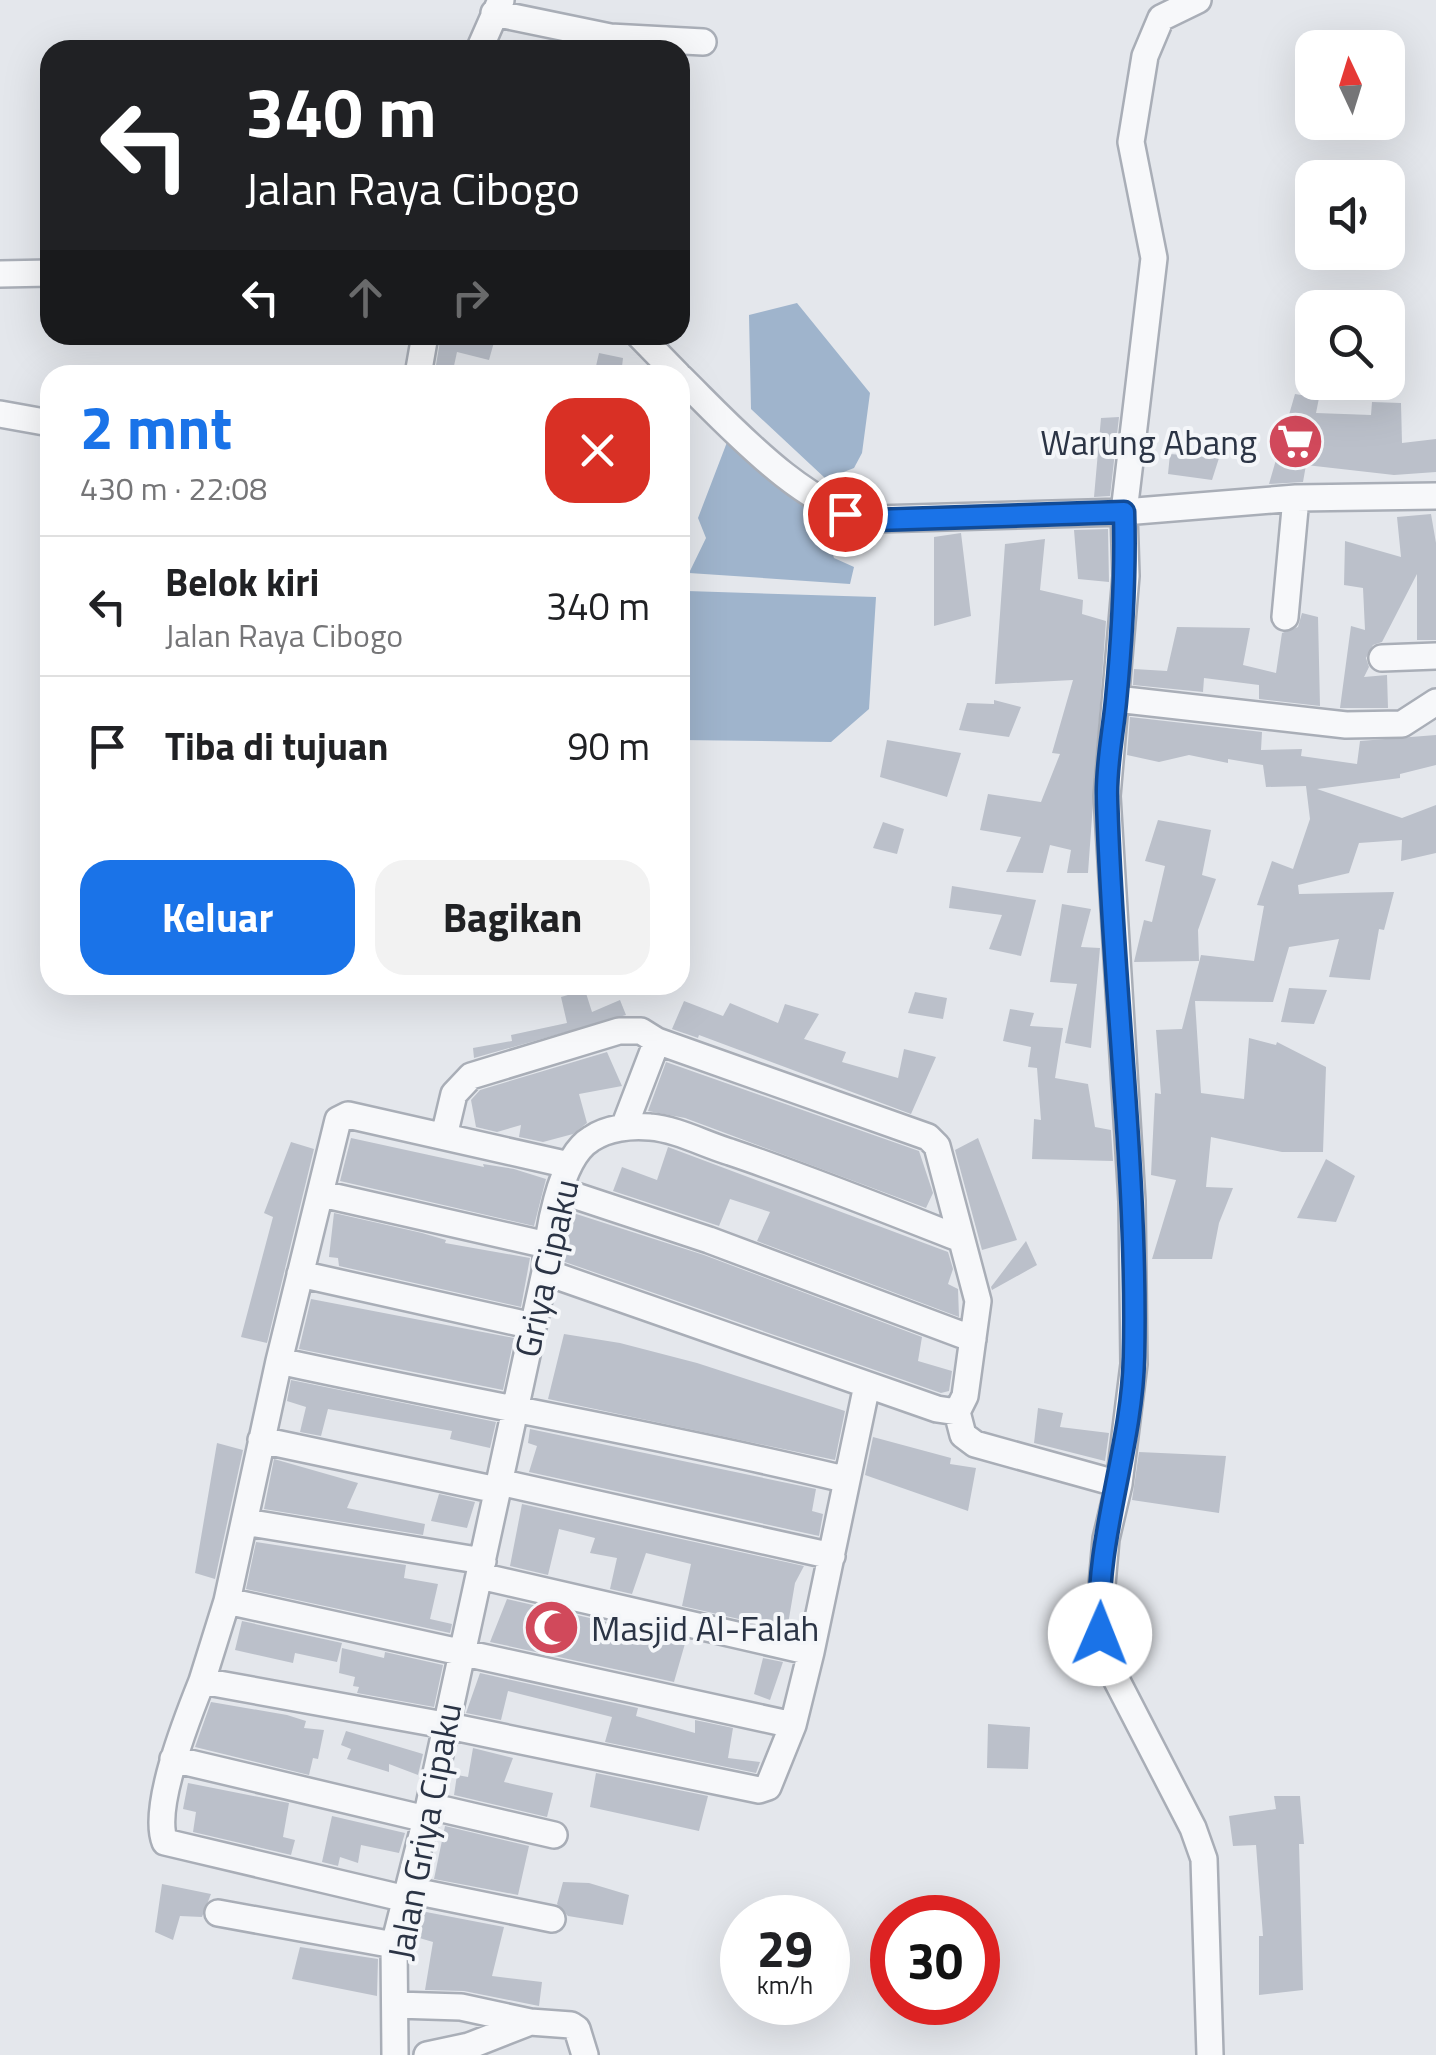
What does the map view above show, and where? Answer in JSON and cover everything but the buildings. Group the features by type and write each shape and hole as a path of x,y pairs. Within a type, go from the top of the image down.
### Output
{"street":[{"path":"1198,0 1161,18 1146,56 1135,108 1133,161 1154,258 1124,512 1126,576 1107,796 1135,1296 1134,1364 1102,1571 1100,1634 1116,1679 1193,1828 1204,1859 1210,2055"},
{"path":"484,40 497,7 610,37 666,40"},
{"path":"690,41 703,42"},
{"path":"0,274 40,273"},
{"path":"649,345 668,365"},
{"path":"690,386 781,469 845,514 876,520 1124,512 1296,498 1436,496"},
{"path":"0,414 40,420"},
{"path":"1285,616 1296,498"},
{"path":"1382,658 1436,656"},
{"path":"1116,699 1346,725 1402,724 1436,702"},
{"path":"444,1136 454,1094 471,1076 619,1032 641,1031 657,1041 928,1136 937,1146 958,1238 978,1301 966,1396 958,1412 964,1434 974,1444 1118,1484"},
{"path":"657,1041 624,1127 652,1126 677,1134 958,1238"},
{"path":"552,1918 407,1895 170,1846 161,1830 174,1759 227,1601 278,1361 338,1120 345,1115 569,1165"},
{"name":"Griya Cipaku","path":"472,1610 546,1272 547,1245 569,1165 590,1139 624,1127"},
{"path":"561,1191 709,1240 974,1340"},
{"path":"322,1194 547,1245"},
{"path":"546,1272 866,1385 937,1409 958,1412"},
{"path":"300,1274 533,1326"},
{"path":"278,1361 513,1412 654,1434 844,1479"},
{"path":"202,1680 760,1790 768,1787 793,1725 811,1652 866,1385"},
{"path":"261,1440 832,1556"},
{"path":"245,1522 481,1569 811,1652"},
{"path":"227,1601 793,1725"},
{"name":"Jalan Griya Cipaku","path":"395,2055 394,1945 472,1610"},
{"path":"174,1759 554,1836"},
{"path":"218,1913 394,1945"},
{"path":"396,2006 461,2008 574,2027 585,2055"},
{"path":"427,2055 469,2046 530,2022"}],"water":[{"path":"797,303 870,393 862,453 854,468 826,479 751,409 749,315"},
{"path":"729,437 819,512 834,558 854,567 850,584 690,573 706,538 698,518"},
{"path":"690,591 876,597 869,709 831,742 690,740"}],"place":[{"name":"Warung Abang","path":"1296,442"},
{"name":"Masjid Al-Falah","path":"552,1628"}],"route":[{"path":"845,514 876,520 1124,512 1126,576 1107,796 1132,1201 1134,1364 1118,1484 1106,1540 1099,1602 1100,1634"}]}
